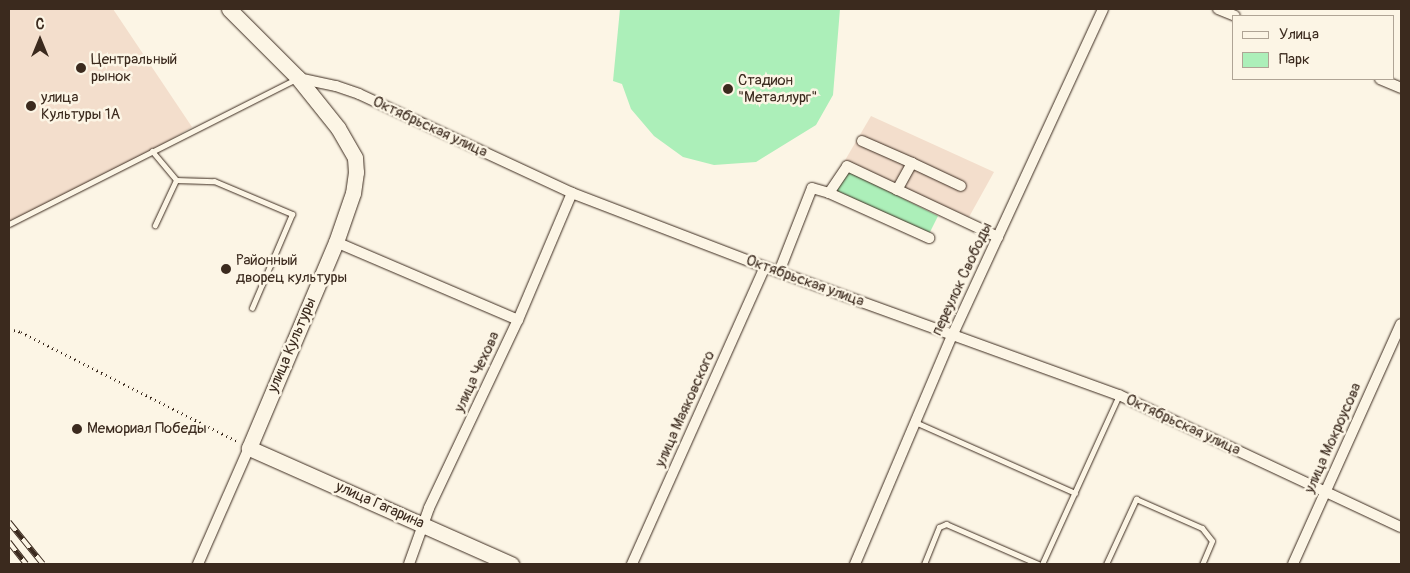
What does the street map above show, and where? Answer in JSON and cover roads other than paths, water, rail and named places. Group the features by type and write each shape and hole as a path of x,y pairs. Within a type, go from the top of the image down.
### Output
{"main road":[{"path":"229,9 298,78"},
{"name":"улица Культуры","path":"249,448 336,242 353,193 355,158 338,128 298,78"},
{"name":"улица Гагарина","path":"249,448 511,564"}],"street":[{"name":"переулок Свободы","path":"855,564 952,336 1103,9"},
{"path":"1218,9 1233,15"},
{"name":"Октябрьская улица","path":"298,78 359,94 572,193 952,336 1119,394 1401,527"},
{"path":"1382,80 1401,88"},
{"path":"862,141 961,186"},
{"path":"897,190 912,163"},
{"path":"829,194 847,166 998,236"},
{"path":"779,272 812,188 929,238"},
{"name":"улица Чехова","path":"409,564 425,525 429,508 518,320 572,193"},
{"path":"336,242 518,320"},
{"name":"улица Маяковского","path":"632,564 765,267"},
{"name":"улица Мокроусова","path":"1293,564 1401,324"},
{"name":"улица Культуры","path":"198,564 249,448"}],"lane":[{"path":"9,224 298,78"},
{"path":"152,151 176,180 214,181 292,214 252,308"},
{"path":"155,225 176,180"},
{"path":"1042,564 1119,394"},
{"path":"915,422 1075,493"},
{"path":"1106,564 1136,498 1202,528 1212,541 1202,564"},
{"path":"924,564 939,528 946,524 1038,564"}],"railway":[{"path":"9,522 43,564"},
{"path":"9,542 26,564"}],"place":[{"name":"Центральный рынок","path":"81,68"},
{"name":"Стадион \"Металлург\"","path":"728,89"},
{"name":"улица Культуры 1А","path":"31,106"},
{"name":"Районный дворец культуры","path":"226,269"},
{"name":"Мемориал Победы","path":"77,429"}]}
